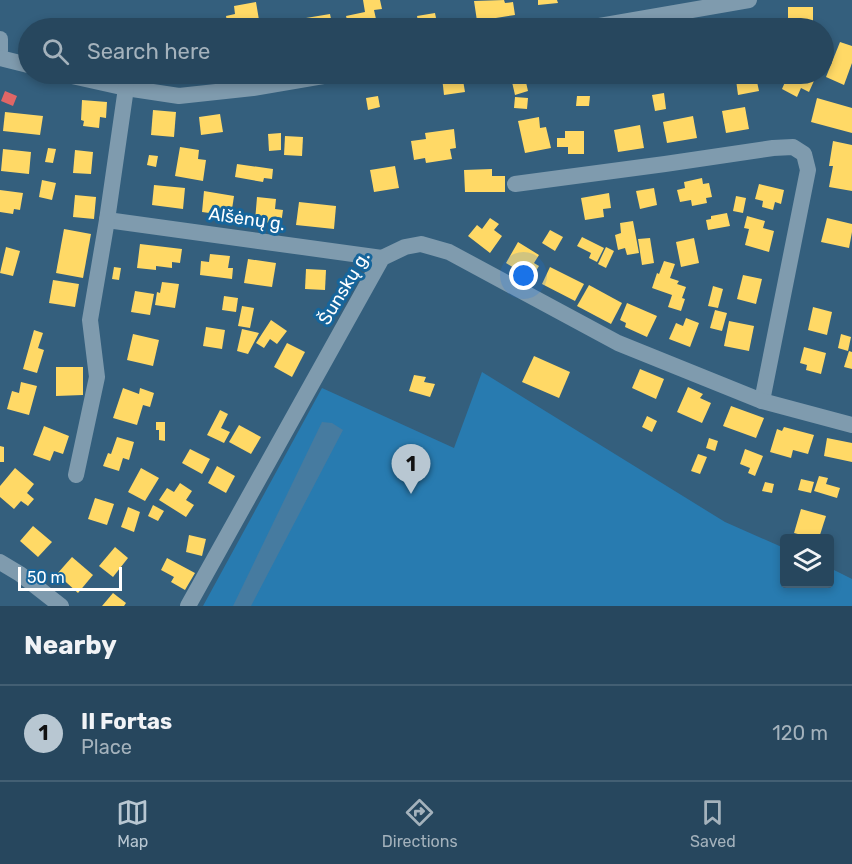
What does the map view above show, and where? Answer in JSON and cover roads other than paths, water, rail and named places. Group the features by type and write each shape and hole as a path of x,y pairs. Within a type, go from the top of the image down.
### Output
{"street":[{"path":"646,18 749,0"},
{"path":"0,39 0,51"},
{"path":"0,58 18,62"},
{"path":"108,84 179,96 277,84"},
{"path":"76,475 97,377 90,320 126,88"},
{"path":"515,184 773,148 793,147 804,154 808,170 762,401"},
{"name":"Alšėnų g.","path":"107,220 382,258"},
{"name":"Šunskų g.","path":"188,606 382,258 405,247 421,244 449,252 618,343 762,401 852,425"},
{"path":"0,562 20,574 61,606"}],"place":[{"name":"II Fortas","path":"411,494"}]}
